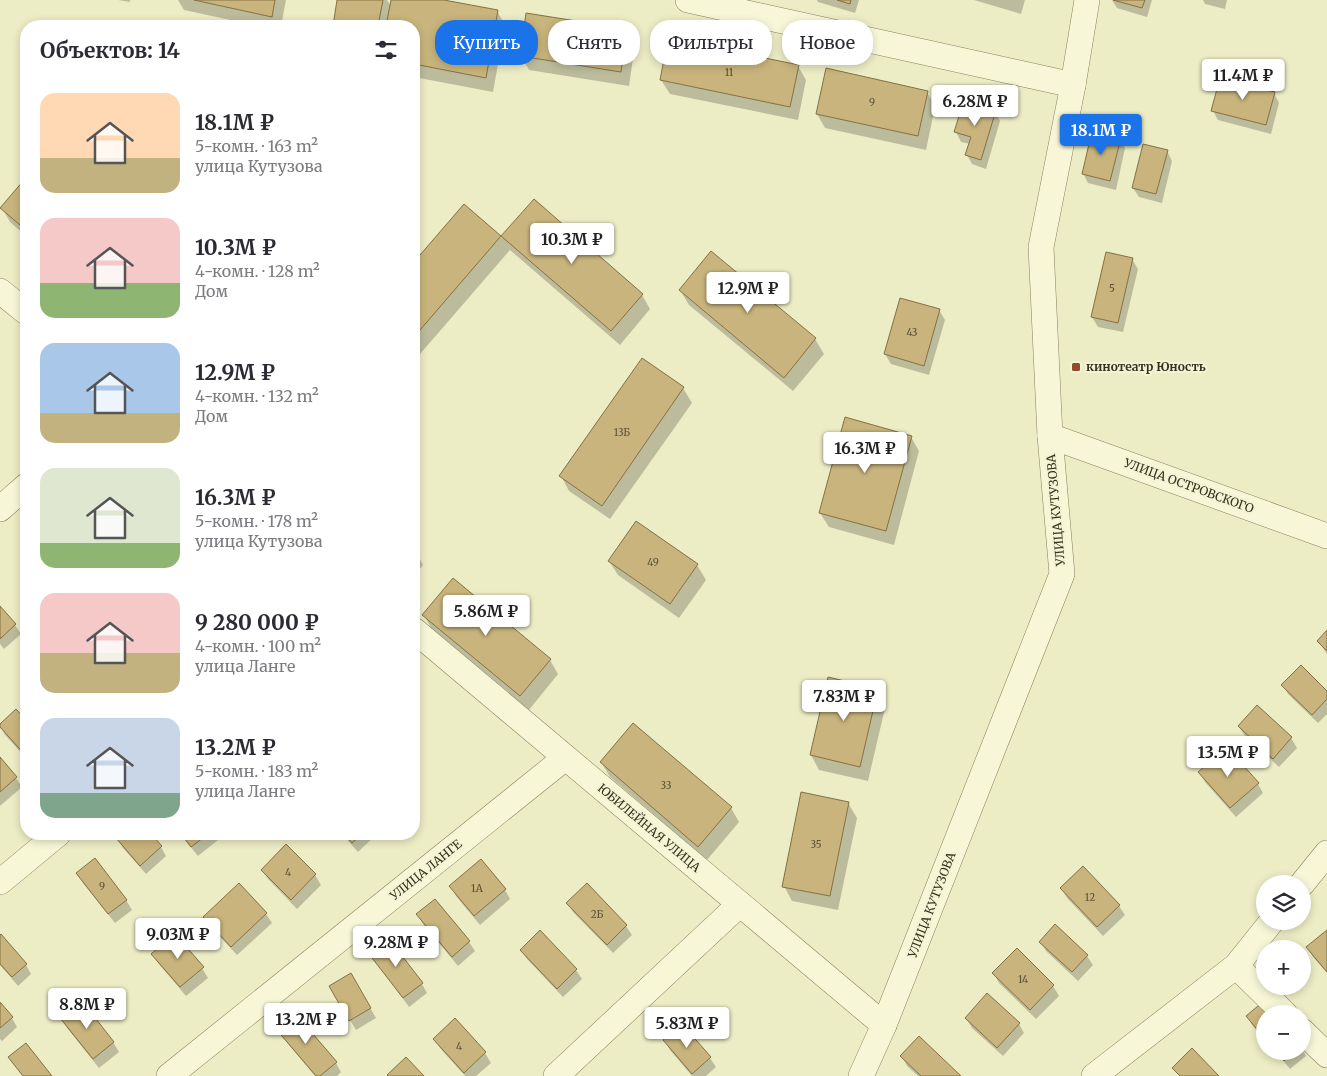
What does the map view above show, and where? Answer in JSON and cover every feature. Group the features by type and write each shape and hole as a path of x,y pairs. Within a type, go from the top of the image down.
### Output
{"street":[{"path":"688,0 1073,85"},
{"name":"УЛИЦА КУТУЗОВА","path":"861,1076 884,1025 1062,574 1050,436 1041,247 1073,85 1087,0"},
{"path":"0,291 20,307"},
{"name":"УЛИЦА ОСТРОВСКОГО","path":"1050,436 1327,536"},
{"path":"0,510 20,492"},
{"name":"ЮБИЛЕЙНАЯ УЛИЦА","path":"420,635 884,1025"},
{"name":"УЛИЦА ЛАНГЕ","path":"169,1076 565,758"},
{"path":"0,882 51,840"},
{"path":"1309,875 1327,853"},
{"path":"556,1076 740,904"},
{"path":"1094,1076 1236,966 1265,930"},
{"path":"1236,966 1276,1005"},
{"path":"1311,1040 1327,1055"}],"building":[{"path":"194,0 275,0 272,17"},
{"path":"337,0 383,0 379,20 334,20"},
{"path":"391,0 444,0 498,10 496,20 435,20 435,65 488,65 486,78 420,65 420,20 387,20"},
{"path":"837,0 851,0 850,4"},
{"path":"1113,0 1145,0 1142,8"},
{"path":"526,13 570,20 548,20 548,60 538,59 538,20 525,20"},
{"path":"772,59 782,61 782,65 799,65 790,107 660,80 663,65 772,65"},
{"path":"577,65 622,65 621,72"},
{"path":"826,68 928,91 918,136 816,114"},
{"path":"1220,78 1275,92 1266,125 1211,111"},
{"path":"964,100 996,110 981,160 965,155 971,137 954,132"},
{"path":"1092,131 1121,138 1110,181 1082,174"},
{"path":"1143,144 1168,150 1156,194 1132,188"},
{"path":"20,185 20,225 0,208"},
{"path":"534,199 643,294 611,331 501,236"},
{"path":"464,204 501,236 420,330 420,255"},
{"path":"711,251 816,338 784,378 679,290"},
{"path":"1106,252 1133,258 1118,323 1091,317"},
{"path":"900,298 940,309 924,366 884,354"},
{"path":"642,358 684,387 602,506 559,476"},
{"path":"845,417 912,436 886,531 819,513"},
{"path":"636,521 698,564 670,604 608,561"},
{"path":"453,578 551,659 520,696 422,615"},
{"path":"0,606 16,624 0,639"},
{"path":"1327,630 1327,651 1317,641"},
{"path":"1301,665 1327,691 1327,699 1312,715 1281,685"},
{"path":"828,677 878,689 860,767 810,755"},
{"path":"1257,705 1292,737 1273,759 1238,726"},
{"path":"16,709 20,713 20,749 0,727 0,724"},
{"path":"633,723 732,807 698,847 600,762"},
{"path":"1227,747 1259,783 1230,808 1198,772"},
{"path":"0,757 17,777 0,792"},
{"path":"801,792 849,802 830,896 782,887"},
{"path":"118,840 156,840 162,846 140,866"},
{"path":"186,840 200,840 191,847"},
{"path":"286,844 316,874 291,900 261,870"},
{"path":"95,858 127,900 108,914 76,873"},
{"path":"481,859 506,889 474,916 449,886"},
{"path":"1083,866 1120,905 1097,927 1060,888"},
{"path":"239,883 267,913 231,947 203,917"},
{"path":"587,883 627,925 607,945 566,903"},
{"path":"435,899 470,941 452,957 416,914"},
{"path":"1055,924 1088,955 1072,972 1039,942"},
{"path":"540,930 577,969 557,989 520,950"},
{"path":"1327,930 1327,972 1311,953 1311,943"},
{"path":"1,934 27,964 12,977 0,964"},
{"path":"175,934 204,967 180,987 151,954"},
{"path":"389,939 423,983 403,998 369,954"},
{"path":"1017,948 1054,985 1030,1010 992,973"},
{"path":"351,973 371,1008 349,1021 329,986"},
{"path":"987,993 1020,1023 997,1048 965,1018"},
{"path":"82,1001 114,1042 93,1059 60,1018"},
{"path":"1264,1001 1267,1005 1259,1005"},
{"path":"0,1002 13,1017 0,1028"},
{"path":"1256,1008 1256,1028 1246,1016"},
{"path":"295,1013 337,1062 320,1076 316,1076 276,1029"},
{"path":"455,1018 486,1052 464,1073 433,1039"},
{"path":"682,1024 711,1057 692,1074 663,1040"},
{"path":"919,1036 961,1076 921,1076 900,1056"},
{"path":"26,1043 52,1076 23,1076 8,1057"},
{"path":"1192,1048 1219,1076 1180,1076 1172,1068"},
{"path":"406,1057 424,1076 387,1075"}],"place":[{"name":"кинотеатр Юность","path":"1076,367"}]}
